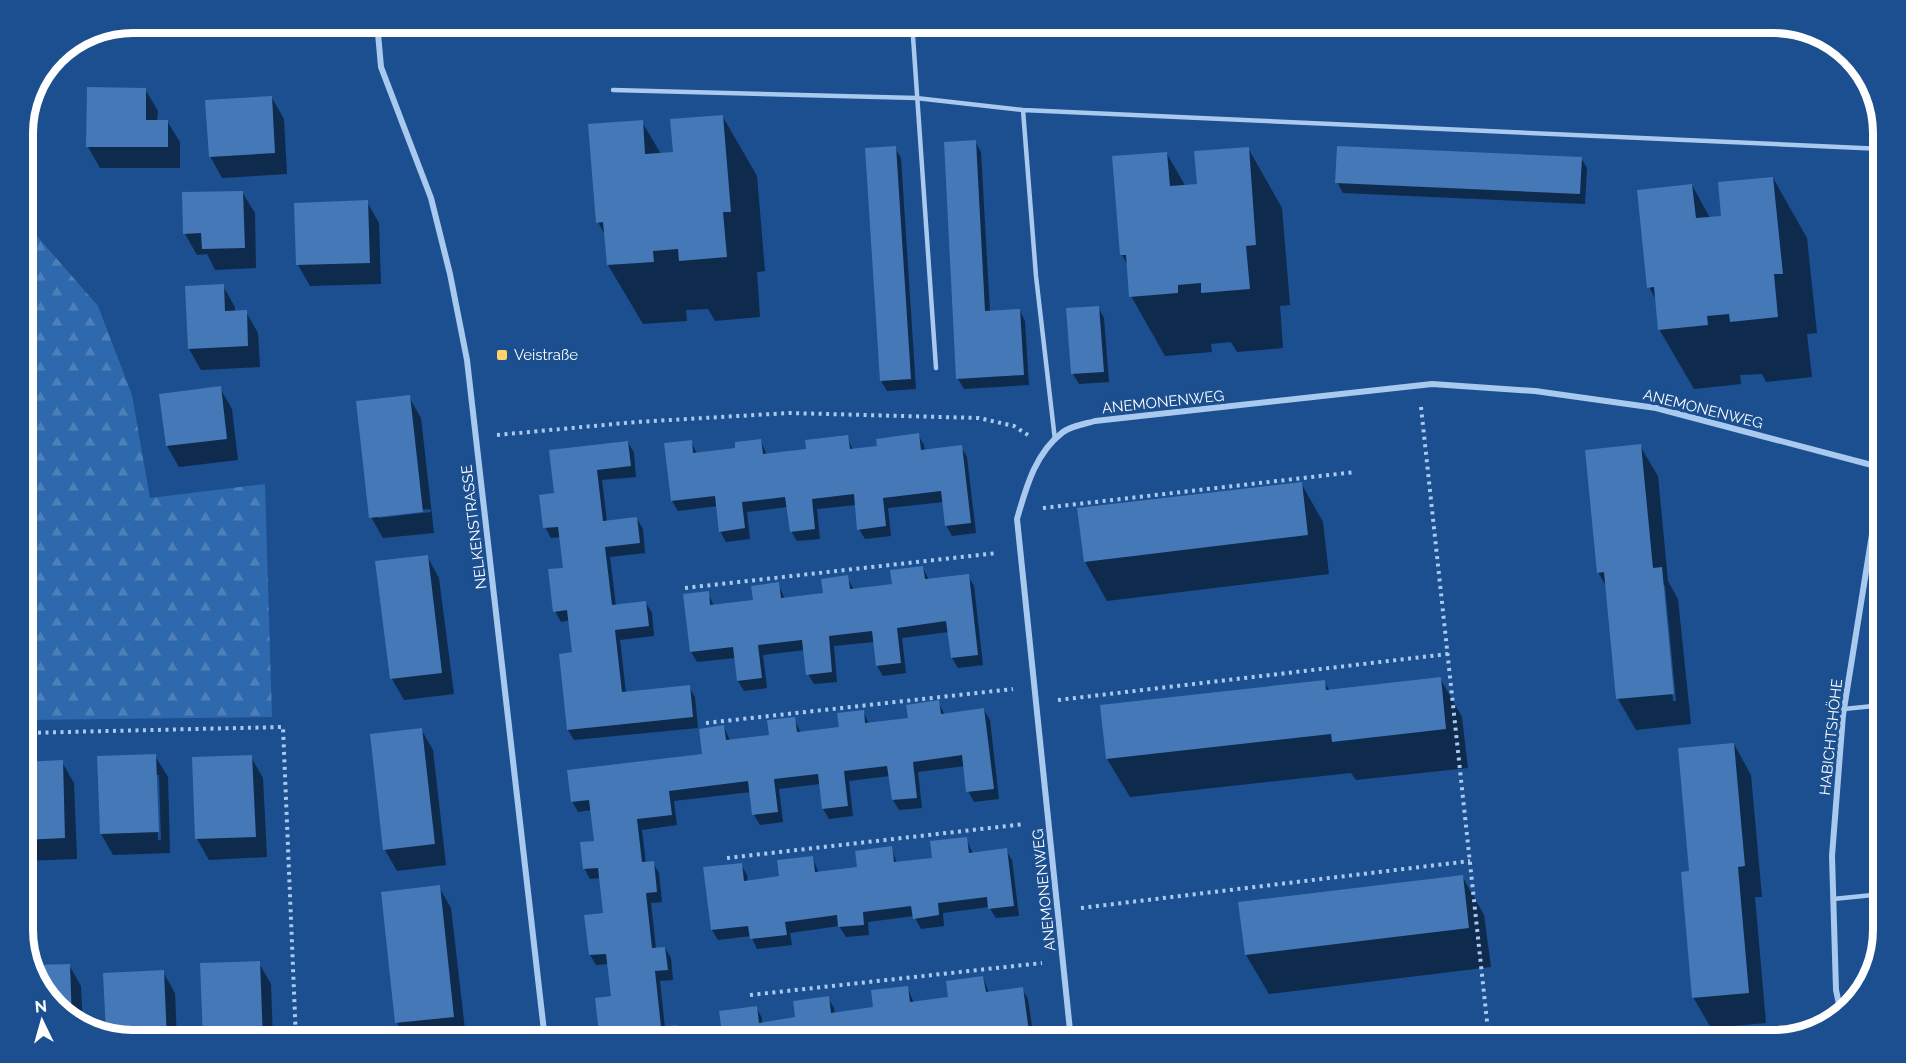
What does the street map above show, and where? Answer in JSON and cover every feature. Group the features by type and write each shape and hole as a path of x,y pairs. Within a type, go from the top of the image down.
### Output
{"street":[{"name":"NELKENSTRASSE","path":"378,33 381,67 431,198 450,274 467,360 544,1030"},
{"name":"ANEMONENWEG","path":"1070,1030 1017,519 1025,488 1041,454 1064,431 1095,421 1432,384 1535,391 1656,408 1873,463"},
{"name":"HABICHTSHÖHE","path":"1839,1005 1836,990 1832,856 1844,709 1873,527"}],"lane":[{"path":"913,33 936,368"},
{"path":"614,90 916,98 1023,110 1873,149"},
{"path":"1023,110 1036,276 1056,440"},
{"path":"1844,709 1873,706"},
{"path":"1833,899 1873,895"}],"path":[{"path":"1419,385 1488,1030"},
{"path":"476,437 636,422 801,413 979,418 1014,426 1048,447"},
{"path":"1020,510 1355,472"},
{"path":"685,588 1021,550"},
{"path":"1037,703 1448,654"},
{"path":"706,723 1035,686"},
{"path":"33,732 283,727 296,1030"},
{"path":"727,858 1049,822"},
{"path":"1058,911 1470,861"},
{"path":"750,995 1063,960"}],"green space":[{"path":"33,231 98,306 132,395 150,498 265,484 272,717 33,720"}],"building":[{"path":"87,87 146,88 146,120 168,120 168,147 86,147"},
{"path":"272,96 275,153 209,157 205,100"},
{"path":"723,115 731,212 723,212 727,257 679,261 678,249 653,251 654,262 607,265 603,222 596,223 588,124 643,120 645,154 673,152 670,119"},
{"path":"976,140 985,311 1020,309 1024,375 956,379 944,142"},
{"path":"896,146 911,379 880,381 865,148"},
{"path":"1337,146 1582,157 1580,194 1335,183"},
{"path":"1249,147 1256,245 1246,246 1250,289 1201,293 1201,283 1178,285 1178,293 1129,297 1126,255 1120,255 1112,156 1167,152 1170,186 1197,184 1194,151"},
{"path":"1773,177 1783,274 1774,274 1778,317 1730,322 1729,314 1707,316 1708,325 1658,330 1654,287 1647,288 1637,190 1692,184 1696,218 1721,216 1718,182"},
{"path":"243,191 245,248 202,249 201,233 183,234 182,192"},
{"path":"368,200 370,263 296,265 294,203"},
{"path":"224,284 225,311 247,310 248,346 188,349 185,286"},
{"path":"1099,306 1104,372 1071,374 1066,308"},
{"path":"221,386 227,439 166,446 159,394"},
{"path":"410,395 423,512 369,518 356,401"},
{"path":"919,433 921,450 962,445 971,523 945,526 941,491 883,498 886,526 857,530 854,494 812,499 815,529 790,532 785,497 742,502 745,528 719,532 715,496 671,501 664,443 692,440 693,453 735,448 735,442 761,439 763,454 806,449 805,440 848,435 850,449 877,446 876,439"},
{"path":"628,441 631,466 597,470 603,521 637,517 640,543 605,547 612,605 646,601 649,626 615,630 622,692 690,685 693,717 567,730 559,654 572,652 567,610 553,612 548,569 563,568 558,527 543,528 539,495 554,493 549,450"},
{"path":"1641,444 1653,568 1662,567 1674,694 1616,699 1604,572 1597,573 1585,450"},
{"path":"1302,482 1308,535 1084,562 1077,508"},
{"path":"428,555 442,673 390,679 375,561"},
{"path":"923,566 925,579 969,574 978,655 951,658 946,621 897,628 901,663 876,666 872,631 829,636 832,672 806,675 802,640 758,645 762,678 737,681 733,647 690,652 683,594 709,591 710,605 753,600 751,586 779,582 781,598 823,593 821,579 848,575 850,589 892,584 890,570"},
{"path":"1441,677 1446,729 1332,742 1331,734 1106,759 1100,705 1325,680 1326,690"},
{"path":"939,700 941,714 984,708 994,789 966,792 962,755 913,762 917,798 892,800 887,766 844,771 848,806 822,809 818,774 774,779 778,812 752,815 748,781 669,791 672,815 637,819 642,862 654,861 657,892 646,893 652,948 665,947 668,970 655,971 661,1027 677,1025 678,1030 599,1030 595,998 611,996 606,954 589,955 584,915 603,913 598,868 583,869 580,842 594,841 589,800 571,802 567,770 702,754 699,729 724,725 726,740 769,735 767,720 795,717 797,732 839,727 837,713 864,710 865,723 908,718 906,705"},
{"path":"422,728 435,844 383,850 370,734"},
{"path":"1734,743 1745,866 1738,867 1749,993 1692,998 1681,872 1689,871 1678,748"},
{"path":"156,754 159,832 100,834 97,756"},
{"path":"252,755 256,837 195,839 192,757"},
{"path":"63,760 65,838 33,840 33,762"},
{"path":"967,837 969,853 1007,848 1014,906 988,909 987,897 938,903 939,915 913,919 911,906 863,912 864,925 838,927 837,915 785,922 787,935 750,939 748,926 711,930 703,867 742,863 744,881 779,876 777,860 813,856 815,872 857,867 855,851 892,846 894,862 932,858 930,841"},
{"path":"1463,875 1469,928 1245,955 1238,902"},
{"path":"440,885 454,1017 395,1023 381,892"},
{"path":"260,961 263,1030 203,1030 200,963"},
{"path":"70,964 71,991 54,991 39,965"},
{"path":"164,970 167,1030 133,1030 106,1026 103,973"},
{"path":"983,976 986,992 1023,987 1029,1030 722,1030 719,1011 757,1006 759,1023 795,1017 793,1001 829,996 831,1013 873,1007 871,990 908,986 910,1002 948,997 946,981"}],"place":[{"name":"Veistraße","path":"502,355"}]}
